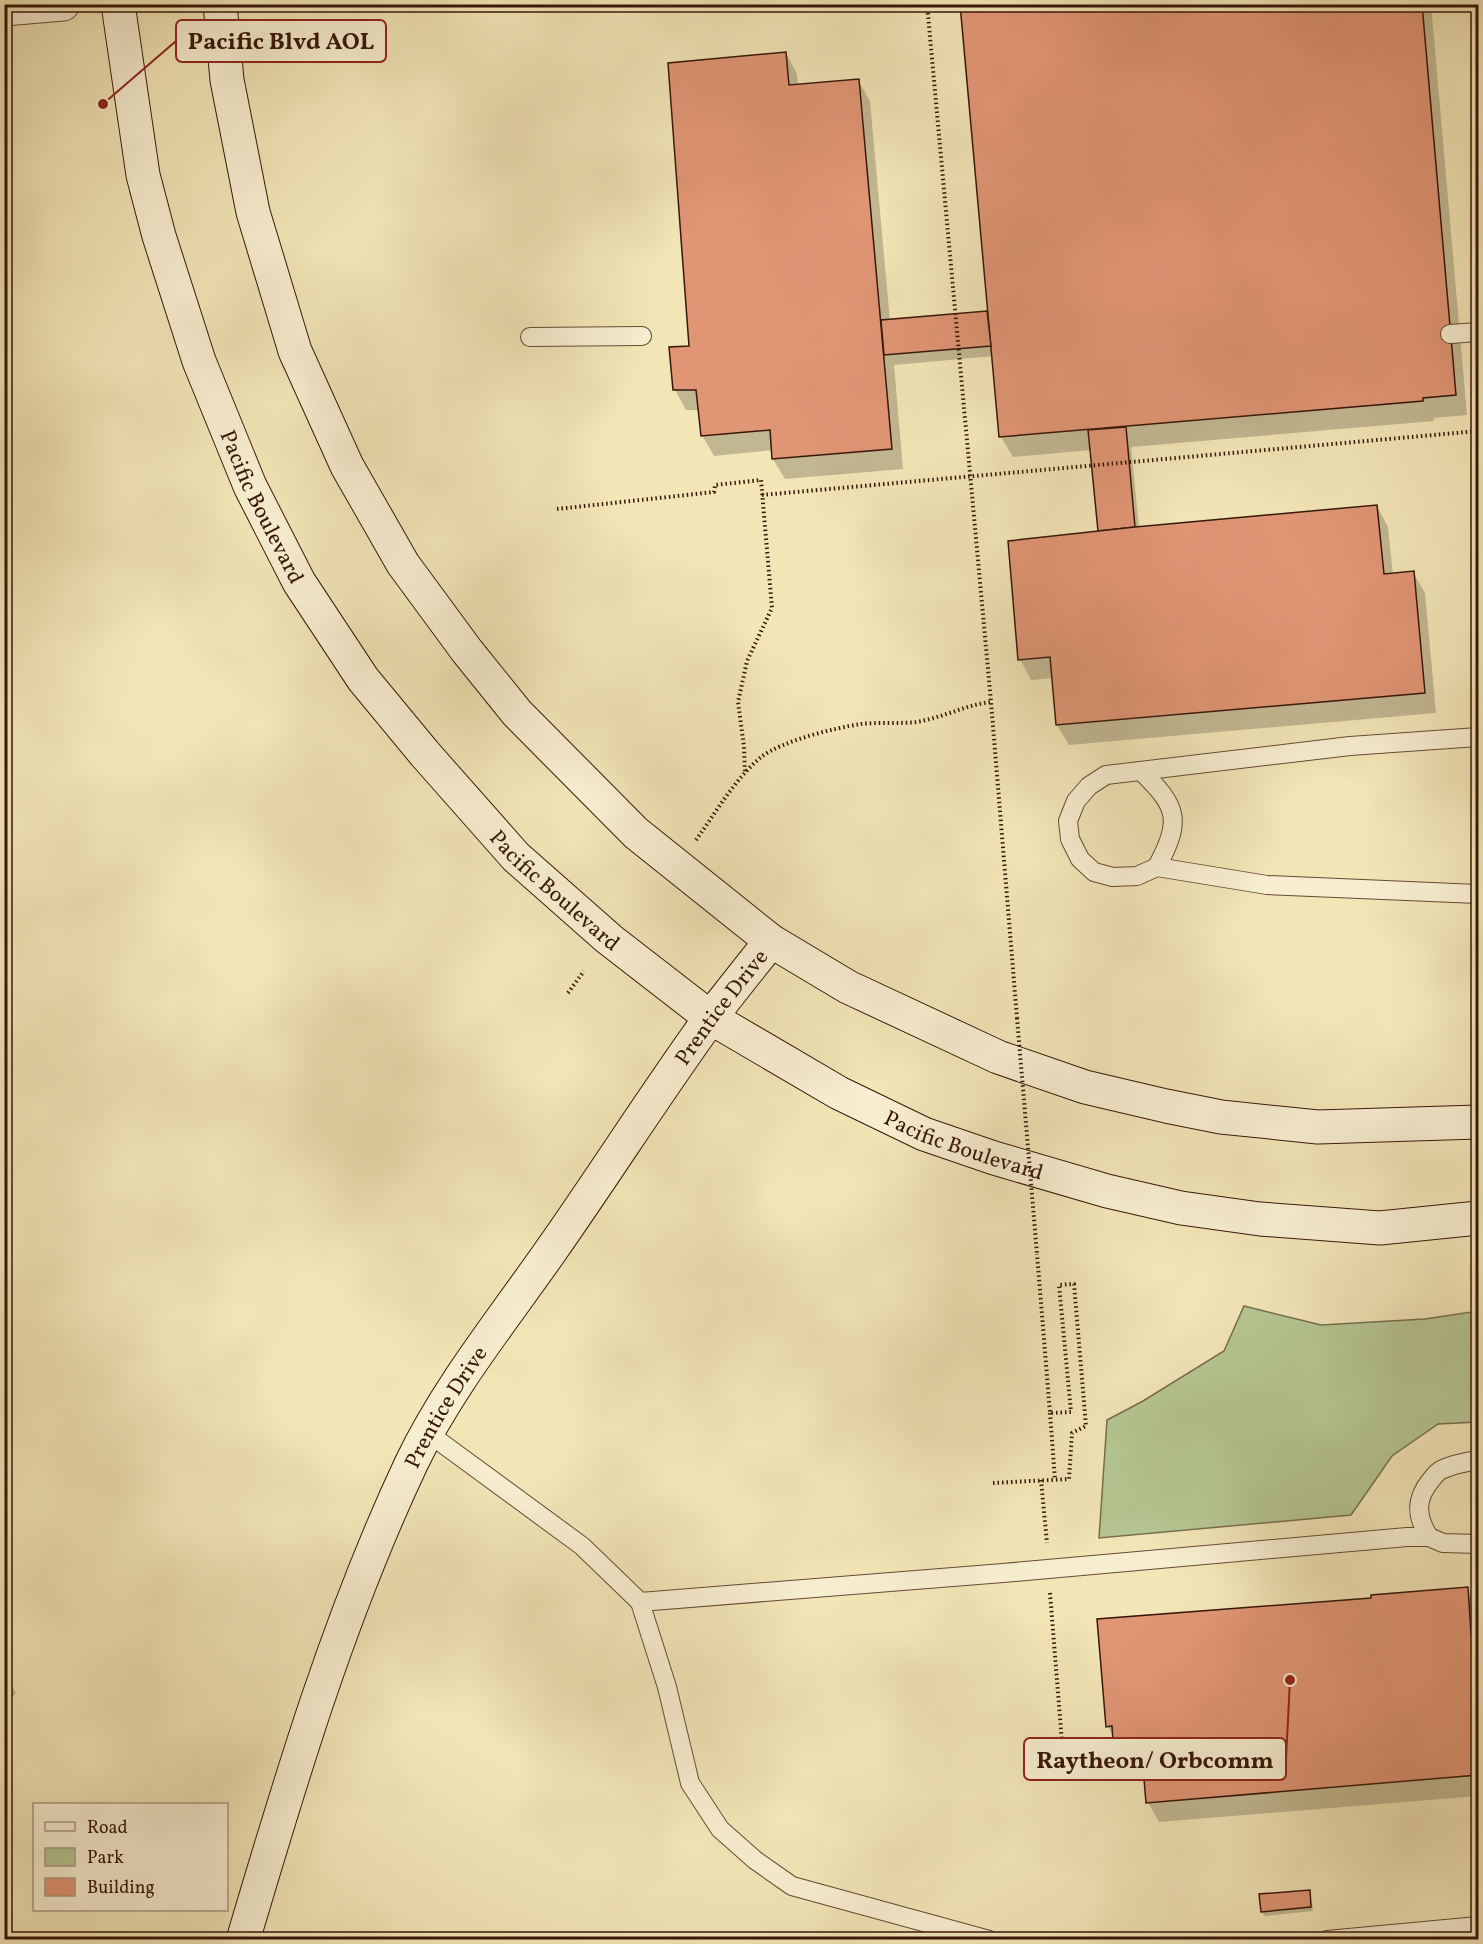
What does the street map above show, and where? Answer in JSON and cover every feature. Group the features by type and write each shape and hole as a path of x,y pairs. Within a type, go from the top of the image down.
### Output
{"main road":[{"path":"4,9 63,4"},
{"name":"Pacific Boulevard","path":"118,4 143,175 159,236 199,362 250,486 299,582 363,679 424,754 516,857 609,939 711,1018 838,1093 924,1134 994,1158 1107,1191 1181,1208 1249,1217 1380,1228 1479,1218"},
{"path":"220,4 227,80 253,212 295,351 347,466 403,564 466,651 509,704 636,833 771,941 848,987 998,1057 1085,1087 1221,1117 1318,1127 1479,1122"},
{"name":"Prentice Drive","path":"243,1940 297,1757 334,1647 412,1462 444,1406 489,1339 711,1018 771,941"}],"lane":[{"path":"1450,334 1479,332"},
{"path":"530,337 642,336"},
{"path":"1479,737 1350,746 1106,775 1089,786 1076,801 1068,821 1070,839 1080,859 1095,872 1113,877 1137,876 1157,867 1267,885 1479,894"},
{"path":"1142,772 1162,792 1170,806 1174,826 1169,844 1157,867"},
{"path":"428,1433 582,1546 640,1602 667,1687 690,1783 720,1829 754,1860 792,1886 989,1940"},
{"path":"1479,1460 1459,1463 1438,1471 1422,1490 1419,1510 1420,1523 1429,1537 1443,1544 1479,1544"},
{"path":"640,1602 1429,1537"},
{"path":"1327,1940 1479,1926"}],"path":[{"path":"927,4 991,702 1055,1480"},
{"path":"762,495 1479,430"},
{"path":"557,509 714,492 715,485 761,480 772,608 747,661 738,702 745,773"},
{"path":"689,849 745,773 763,756 830,729 864,724 914,722 940,717 970,705 991,702"},
{"path":"568,993 584,971"},
{"path":"993,1482 1069,1479 1072,1434 1086,1426 1074,1284 1059,1285 1071,1412 1050,1413"},
{"path":"1041,1480 1065,1780"}],"green space":[{"path":"1244,1306 1321,1325 1425,1319 1478,1311 1478,1422 1438,1424 1392,1456 1351,1515 1099,1538 1107,1420 1143,1401 1224,1351"}],"building":[{"path":"960,4 1422,4 1456,395 1423,398 1423,401 999,437"},
{"path":"786,52 789,85 859,79 892,449 772,459 770,430 701,436 696,390 673,390 669,347 689,346 668,63"},
{"path":"987,311 991,346 884,355 881,320"},
{"path":"1126,427 1135,527 1098,531 1088,430"},
{"path":"1377,505 1384,574 1414,571 1425,693 1056,725 1050,657 1018,660 1008,541"},
{"path":"1468,1587 1471,1634 1478,1633 1478,1775 1146,1803 1142,1755 1114,1757 1112,1726 1106,1727 1097,1619 1371,1598 1371,1595"},
{"path":"1310,1890 1311,1907 1261,1912 1259,1894"}],"place":[{"name":"Pacific Blvd AOL","path":"103,104"},
{"name":"Raytheon/ Orbcomm","path":"1290,1680"}]}
